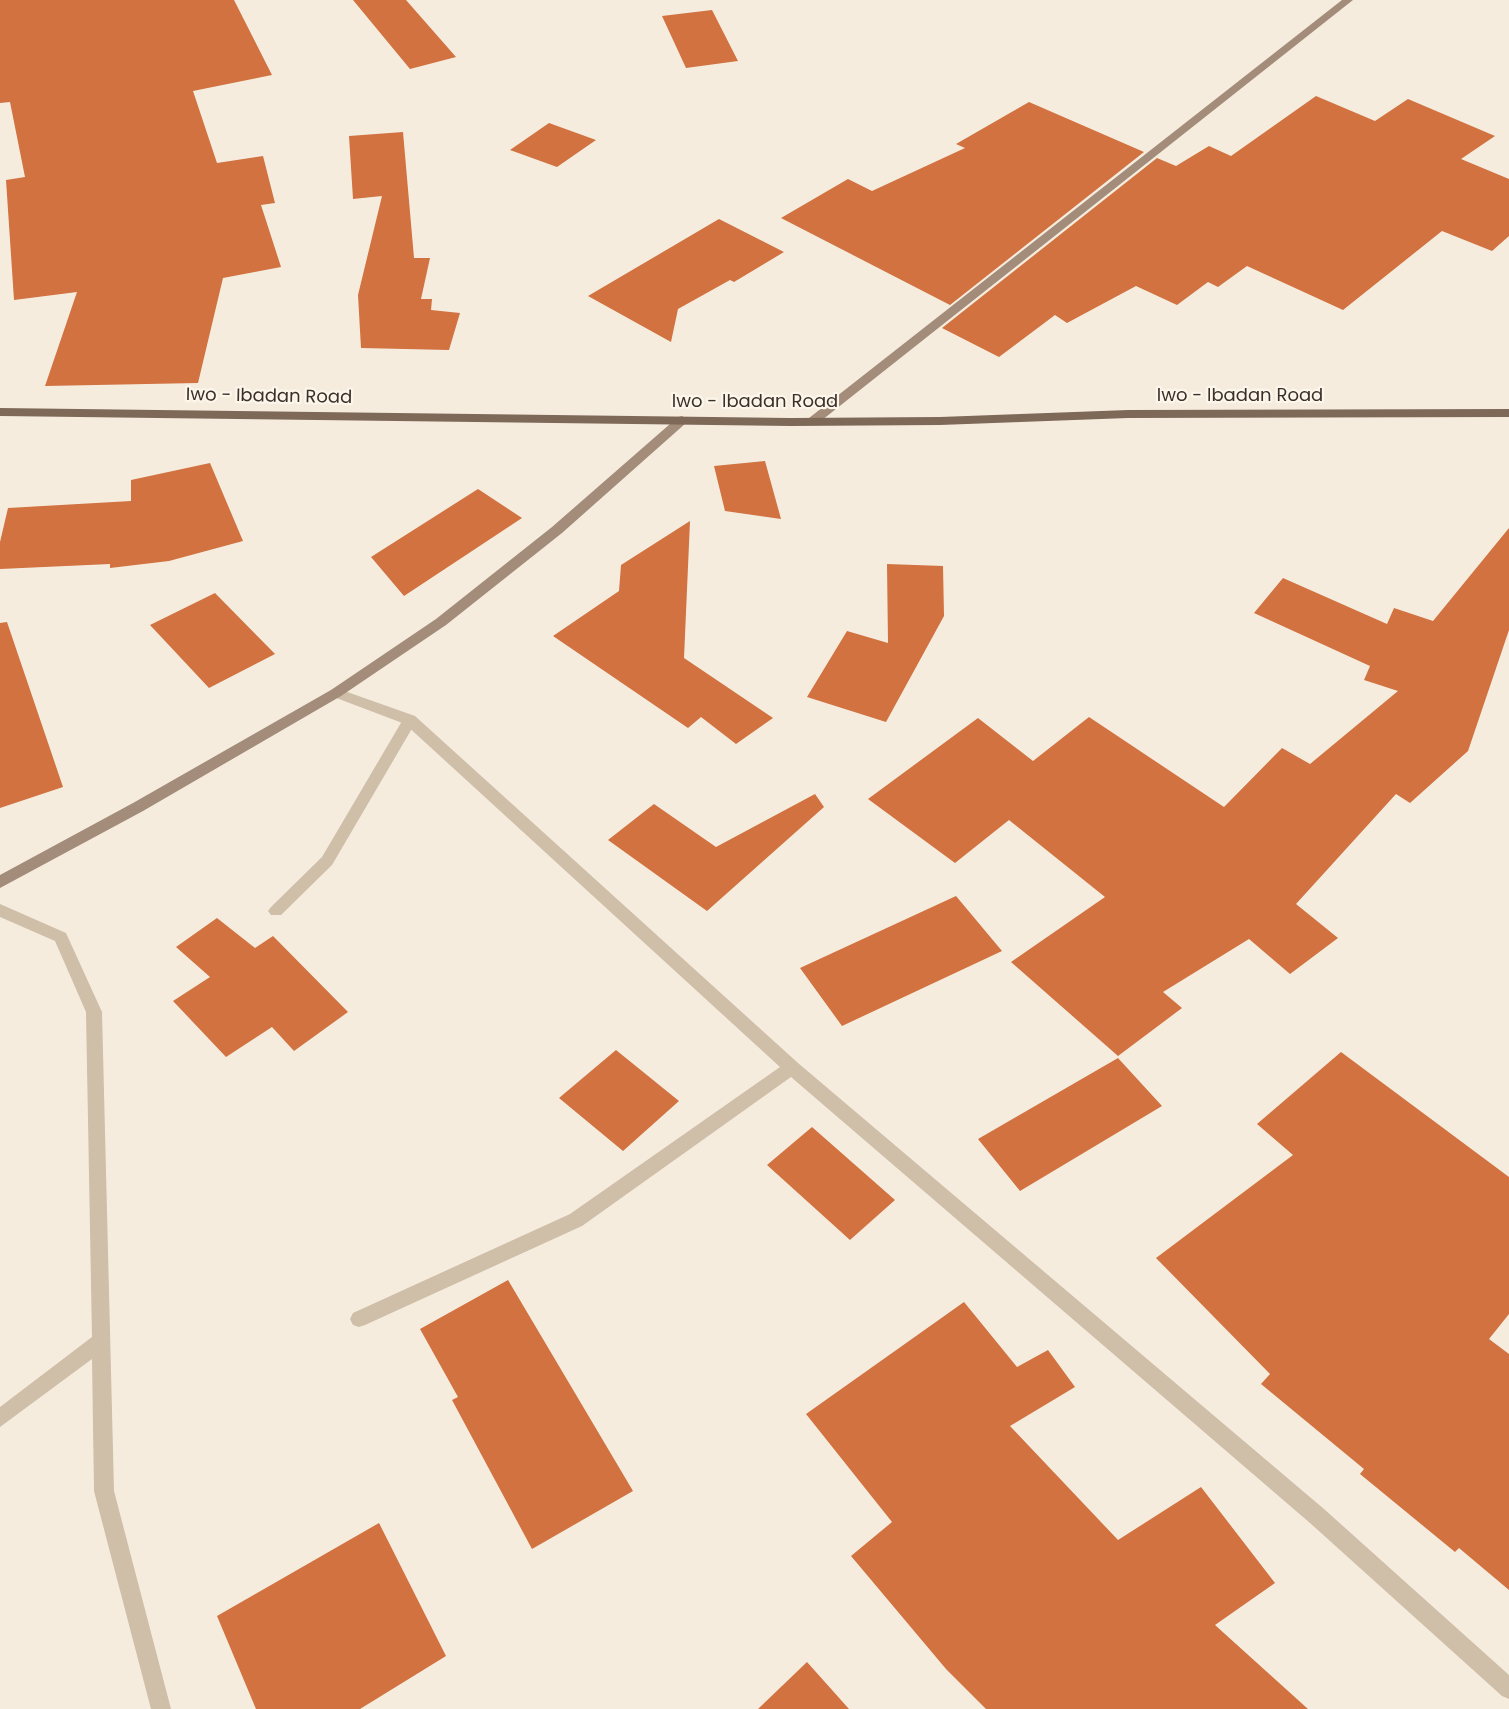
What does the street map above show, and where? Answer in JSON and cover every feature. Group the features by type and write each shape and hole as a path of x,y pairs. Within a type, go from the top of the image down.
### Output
{"main road":[{"name":"Iwo - Ibadan Road","path":"0,412 813,421 940,421 1128,414 1509,413"}],"street":[{"path":"813,421 1348,0"},
{"path":"0,882 138,807 336,693 441,622 557,530 682,420"},
{"path":"336,693 410,720 792,1068 1317,1516 1509,1689"},
{"path":"276,911 327,861 410,720"},
{"path":"0,910 61,937 94,1012 104,1491 161,1709"},
{"path":"359,1319 576,1220 792,1068"},
{"path":"0,1419 101,1341"}],"building":[{"path":"0,0 234,0 272,75 193,91 217,163 263,156 275,203 261,205 281,267 223,278 198,383 45,386 77,292 14,300 6,180 25,177 10,102 0,103"},
{"path":"353,0 406,0 456,57 410,69"},
{"path":"712,10 738,61 686,68 662,16"},
{"path":"1316,96 1375,121 1408,99 1495,136 1461,159 1509,179 1509,236 1492,251 1442,231 1343,310 1247,266 1218,287 1208,282 1177,305 1136,286 1067,323 1055,315 999,357 942,328 1157,158 1176,166 1209,146 1231,156"},
{"path":"1029,102 1144,152 950,305 781,218 848,179 872,191 965,148 956,144"},
{"path":"549,123 596,140 557,167 510,150"},
{"path":"403,132 414,258 430,258 421,299 432,299 431,310 460,313 449,350 361,348 358,295 382,196 353,199 349,136"},
{"path":"719,219 784,252 734,282 730,280 678,309 671,342 588,296"},
{"path":"765,461 781,519 725,511 714,466"},
{"path":"210,463 243,541 169,561 110,568 110,564 0,569 0,542 8,508 131,501 131,480"},
{"path":"478,489 522,518 404,596 371,557"},
{"path":"690,521 684,658 773,718 736,744 701,717 688,728 553,636 619,591 621,565"},
{"path":"1509,528 1509,630 1468,751 1410,803 1396,794 1296,904 1338,938 1290,974 1249,939 1163,992 1182,1008 1118,1056 1011,962 1105,897 1009,820 955,863 868,799 978,718 1033,761 1089,717 1224,807 1282,748 1310,764 1398,691 1364,680 1370,666 1254,613 1283,578 1387,624 1394,608 1433,621"},
{"path":"887,564 943,566 944,616 886,722 807,697 847,631 888,643"},
{"path":"215,593 275,654 209,688 150,625"},
{"path":"7,622 63,787 0,808 0,623"},
{"path":"815,794 824,807 707,911 608,840 654,804 716,847"},
{"path":"956,896 1002,951 842,1026 800,968"},
{"path":"217,918 255,948 273,936 348,1012 294,1051 272,1027 226,1057 173,1001 210,977 176,947"},
{"path":"616,1050 679,1101 623,1151 559,1098"},
{"path":"1341,1052 1509,1177 1509,1314 1489,1339 1509,1354 1509,1590 1459,1548 1455,1552 1360,1474 1364,1469 1261,1384 1270,1374 1156,1258 1293,1155 1257,1124"},
{"path":"1118,1058 1162,1106 1020,1191 978,1139"},
{"path":"812,1127 895,1200 850,1240 767,1165"},
{"path":"508,1280 633,1491 532,1549 452,1400 458,1397 420,1329"},
{"path":"964,1302 1017,1367 1048,1350 1075,1387 1010,1426 1118,1540 1201,1487 1275,1583 1215,1625 1308,1709 986,1709 946,1669 851,1556 892,1522 806,1414"},
{"path":"379,1523 446,1656 360,1709 256,1709 217,1616"},
{"path":"807,1662 849,1709 758,1709"}]}
